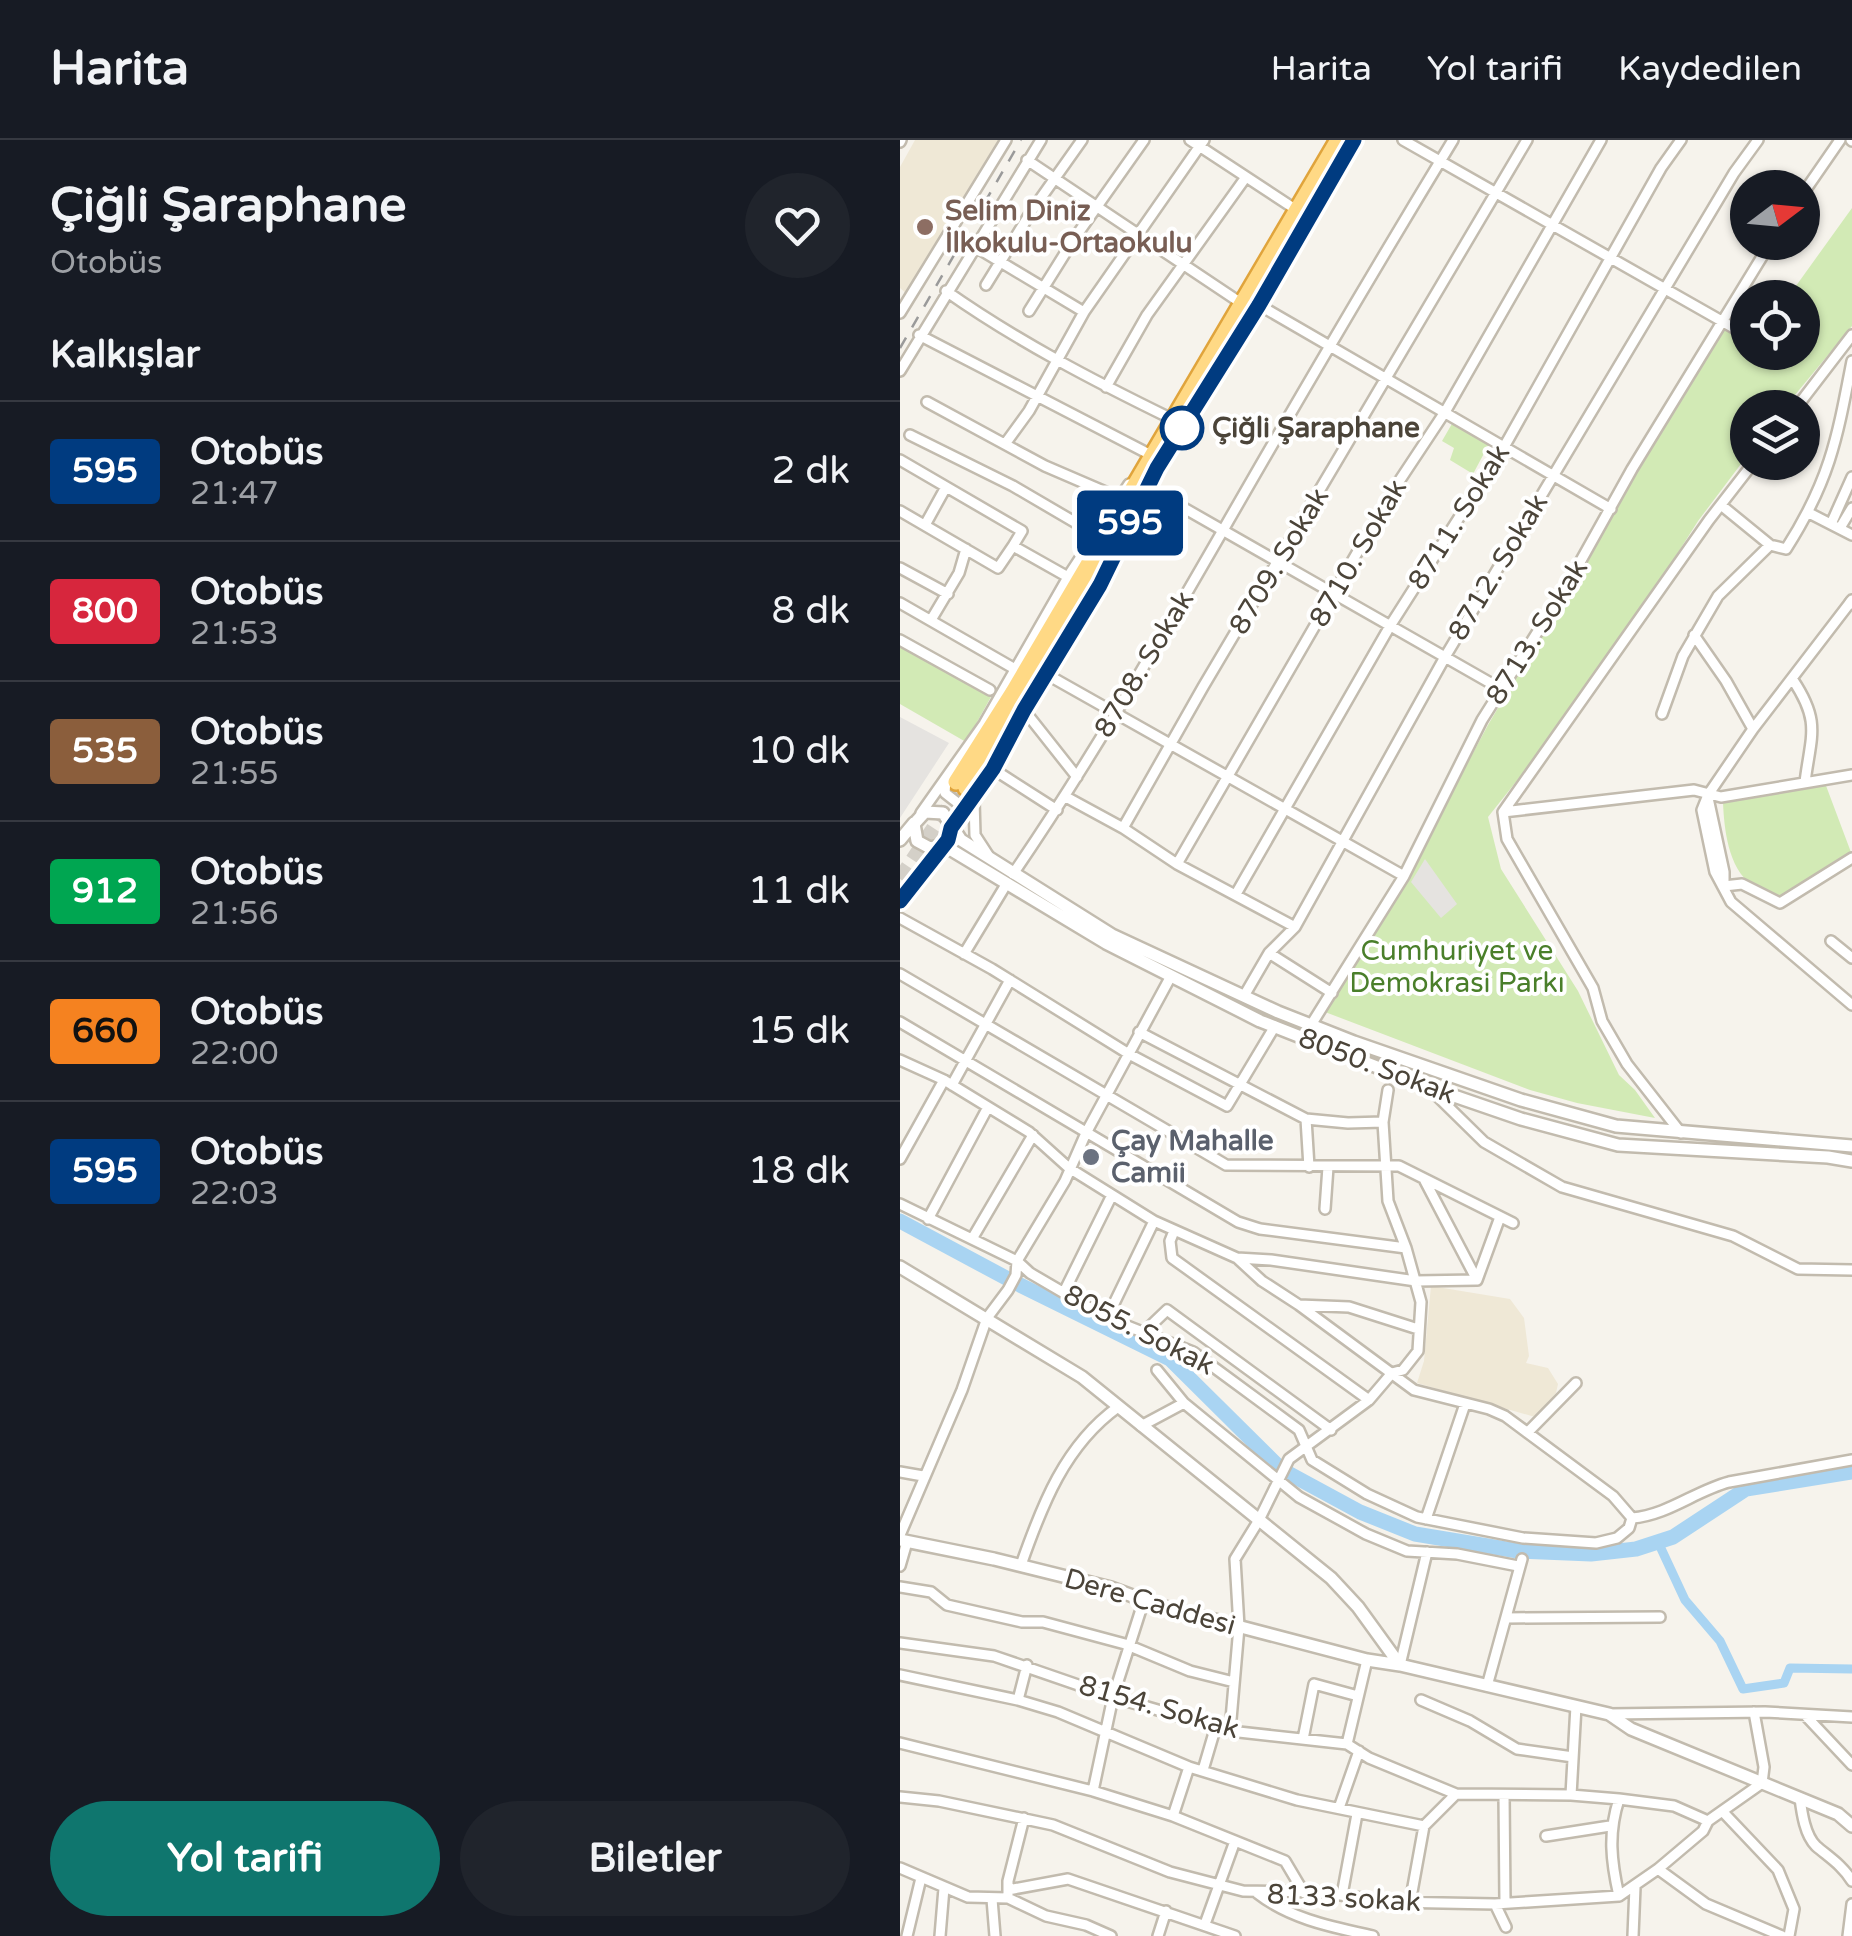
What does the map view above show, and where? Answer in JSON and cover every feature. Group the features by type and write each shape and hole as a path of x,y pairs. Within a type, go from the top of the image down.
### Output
{"highway":[{"path":"963,788 1016,712 1172,419 1338,140"},
{"path":"1151,462 1259,305 1354,140"}],"street":[{"path":"900,312 904,297 1006,140"},
{"path":"900,371 1041,140"},
{"path":"986,285 1082,140"},
{"path":"1029,311 1144,140"},
{"path":"1403,140 1730,326"},
{"name":"8708. Sokak","path":"964,954 1066,797 1453,140"},
{"name":"8709. Sokak","path":"1123,828 1527,140"},
{"name":"8710. Sokak","path":"1177,864 1601,140"},
{"name":"8711. Sokak","path":"1236,894 1390,626 1504,446 1661,168 1681,140"},
{"name":"8712. Sokak","path":"1244,996 1269,953 1295,927 1445,656 1734,173 1758,140"},
{"path":"1819,170 1840,140"},
{"path":"1005,444 1037,398 1084,312 1198,142 1295,210"},
{"path":"1027,160 1240,303"},
{"path":"1106,387 1146,316 1246,177"},
{"path":"974,246 1084,312"},
{"name":"8713. Sokak","path":"1310,1025 1404,876 1482,720 1760,260"},
{"path":"946,291 988,321 1172,419"},
{"path":"1259,305 1611,508"},
{"path":"919,335 1151,462"},
{"path":"1810,390 1852,335"},
{"path":"1721,505 1770,545 1786,549 1809,513 1834,452 1852,361"},
{"path":"927,402 1044,466 1118,498"},
{"path":"910,435 1013,486 1095,534"},
{"path":"900,460 1022,532 998,568 900,510"},
{"path":"916,819 993,769 1100,585 1147,487 1151,462"},
{"path":"900,901 944,845 984,724 1015,669 1118,498 1151,462"},
{"path":"1835,526 1852,477"},
{"path":"1681,1132 1627,1064 1602,1021 1594,988 1506,839 1503,812 1740,480"},
{"path":"925,525 946,487"},
{"path":"1147,487 1501,689"},
{"path":"1835,526 1852,508"},
{"path":"1809,513 1852,534"},
{"path":"1662,714 1694,635 1718,596 1770,545"},
{"path":"1013,546 1068,577"},
{"path":"931,620 959,573 966,548"},
{"path":"900,568 948,594"},
{"path":"1851,602 1753,729 1708,795 1702,824 1715,872 1731,902 1852,1004"},
{"path":"900,603 1015,669"},
{"path":"1694,635 1753,729"},
{"path":"900,640 990,690"},
{"path":"1046,674 1404,876"},
{"path":"1793,680 1810,706 1813,724 1804,782"},
{"path":"1024,710 1077,778"},
{"path":"993,769 1057,810"},
{"path":"1503,812 1694,790 1722,797 1852,775"},
{"path":"963,788 972,805 974,835 992,861"},
{"path":"1066,797 1177,864 1295,927"},
{"path":"900,840 925,812 937,811 947,818 951,828"},
{"name":"8050. Sokak","path":"916,819 915,836 922,844 930,848 944,845 1112,934 1244,996 1310,1025 1521,1100 1616,1126 1852,1146"},
{"name":"8050. Sokak","path":"951,828 1010,879 1106,942 1275,1026 1428,1087 1618,1145 1852,1161"},
{"path":"1724,886 1742,884 1780,903 1852,858"},
{"path":"900,918 1010,980 1128,1054 1227,1106 1275,1026"},
{"path":"1831,941 1852,958"},
{"path":"1269,953 1332,993"},
{"path":"900,974 1226,1166 1399,1166 1513,1223"},
{"path":"900,1566 902,1539 923,1476 962,1390 987,1318 1008,1290 1018,1261 1065,1181 1086,1133 1172,976"},
{"path":"900,1159 964,1062 1010,980"},
{"path":"900,1022 1238,1222 1406,1248"},
{"path":"1139,1032 1306,1119 1348,1124 1383,1122"},
{"path":"900,1060 948,1082 1033,1135 1069,1168 1154,1221 1237,1258 1414,1390 1489,1409 1528,1432 1613,1496 1632,1518"},
{"path":"1428,1087 1484,1142 1562,1187 1733,1236 1798,1270 1852,1270"},
{"path":"1230,1731 1238,1628 1235,1559 1287,1463 1369,1400 1392,1373 1403,1370 1418,1350 1421,1302 1388,1201 1383,1122 1388,1090"},
{"path":"928,1218 988,1107"},
{"path":"1306,1119 1310,1166"},
{"path":"972,1239 1033,1135"},
{"path":"1326,1209 1328,1167"},
{"path":"1424,1178 1477,1280"},
{"path":"1064,1292 1112,1196"},
{"name":"8055. Sokak","path":"900,1204 1018,1261 1030,1273 1108,1318 1193,1352 1300,1430 1312,1460 1367,1494 1426,1519 1523,1538 1596,1543 1617,1538 1629,1528 1632,1518 1668,1509 1714,1486 1852,1460"},
{"path":"1477,1280 1500,1217"},
{"path":"1108,1318 1154,1221"},
{"path":"1174,1230 1170,1241 1172,1258 1369,1400"},
{"path":"1237,1258 1416,1281 1477,1280"},
{"path":"900,1267 1082,1377 1330,1578 1358,1607 1400,1664"},
{"path":"1299,1305 1350,1307 1418,1329"},
{"path":"1143,1334 1167,1310 1331,1430"},
{"path":"1157,1370 1184,1403 1300,1497 1366,1534 1407,1552 1520,1562 1488,1686"},
{"path":"1528,1432 1576,1383"},
{"path":"1141,1426 1184,1403"},
{"path":"1426,1519 1465,1404"},
{"path":"1020,1566 1063,1465 1083,1437 1118,1407"},
{"path":"900,1472 923,1476"},
{"name":"Dere Caddesi","path":"902,1539 1111,1588 1238,1628 1366,1660 1400,1664 1609,1714 1631,1728 1838,1814 1852,1826"},
{"path":"1400,1664 1427,1552"},
{"path":"900,1587 931,1592 947,1605 1022,1622 1042,1622 1130,1646 1190,1671 1234,1682"},
{"path":"1093,1791 1113,1697 1144,1600"},
{"path":"1506,1618 1660,1617"},
{"name":"8154. Sokak","path":"900,1643 994,1656 1113,1697 1230,1731 1347,1744 1369,1758 1456,1794 1620,1799 1674,1806 1708,1821"},
{"path":"1347,1744 1366,1660"},
{"path":"1018,1700 1027,1665"},
{"path":"900,1675 1018,1700 1189,1767 1297,1800 1424,1826"},
{"path":"1303,1738 1314,1684 1358,1696"},
{"path":"1422,1700 1470,1721 1517,1749 1574,1756"},
{"path":"1571,1795 1576,1706"},
{"path":"1609,1714 1754,1712 1852,1717"},
{"path":"1754,1712 1764,1767 1762,1783"},
{"path":"1805,1715 1852,1764"},
{"path":"1203,1770 1216,1726"},
{"path":"900,1743 1093,1791 1173,1816 1286,1861 1304,1893"},
{"path":"1339,1808 1359,1751"},
{"path":"1173,1816 1189,1767"},
{"name":"8133 sokak","path":"900,1797 939,1801 1053,1825 1170,1872 1257,1894 1342,1894 1410,1903 1500,1904 1619,1896 1658,1869 1703,1831 1708,1821 1762,1783"},
{"path":"1410,1903 1424,1826 1456,1794"},
{"path":"1504,1795 1500,1904 1506,1927"},
{"path":"1800,1798 1808,1833 1815,1845 1838,1862 1852,1881"},
{"path":"1619,1896 1611,1864 1610,1826 1620,1799"},
{"path":"1658,1869 1706,1904 1786,1936 1794,1909 1778,1870 1723,1812"},
{"path":"1342,1894 1357,1814"},
{"path":"1008,1894 1024,1818"},
{"path":"1546,1836 1610,1826"},
{"path":"1205,1924 1234,1841"},
{"path":"900,1868 968,1897 992,1899 1068,1879 1235,1936"},
{"path":"907,1936 922,1878"},
{"path":"1633,1936 1635,1887"},
{"path":"940,1936 944,1888"},
{"path":"1008,1894 1046,1916 1111,1936"},
{"path":"1257,1894 1336,1932 1373,1936"},
{"path":"992,1899 996,1936"},
{"path":"1848,1936 1852,1904"},
{"path":"1158,1936 1166,1911"}],"shaded area":[{"name":"Selim Diniz İlkokulu-Ortaokulu","path":"915,140 1003,140 908,295 900,288 900,167"},
{"path":"900,717 949,743 900,818"},
{"path":"1425,859 1457,904 1441,918 1411,882"},
{"path":"1431,1286 1510,1299 1524,1318 1529,1356 1526,1363 1548,1368 1558,1384 1556,1393 1535,1417 1417,1383 1424,1361"}],"green space":[{"path":"1852,208 1852,326 1820,365 1820,280 1800,280 1815,260 1820,260 1820,252"},
{"name":"Cumhuriyet ve Demokrasi Parkı","path":"1726,327 1730,329 1730,370 1816,370 1799,390 1730,390 1730,479 1547,743 1488,817 1501,869 1578,991 1619,1075 1655,1118 1530,1090 1325,1012 1400,889 1488,725"},
{"path":"1453,422 1489,444 1473,474 1450,460 1454,448 1442,441"},
{"path":"900,643 992,695 966,742 900,704"},
{"path":"1825,783 1852,855 1782,897 1752,885 1737,869 1733,858 1723,802"}],"waterway":[{"path":"900,1221 1008,1279"},
{"path":"1018,1284 1170,1359 1280,1468"},
{"path":"1288,1473 1360,1512 1415,1534 1518,1551 1591,1554 1636,1549 1673,1537 1746,1489 1852,1472"},
{"path":"1658,1542 1685,1600 1720,1641 1743,1689 1784,1683 1790,1668 1852,1669"}],"tunnel":[{"path":"900,879 943,814 966,788"}],"railway":[{"path":"900,348 1021,140"}],"bus line":[{"name":"595","path":"900,901 948,840 951,828 993,769 1100,585 1157,468 1259,305 1354,140"}],"place":[{"name":"Selim Diniz İlkokulu-Ortaokulu","path":"925,227"},
{"name":"Çiğli Şaraphane","path":"1182,428"},
{"name":"Çay Mahalle Camii","path":"1091,1157"}]}
